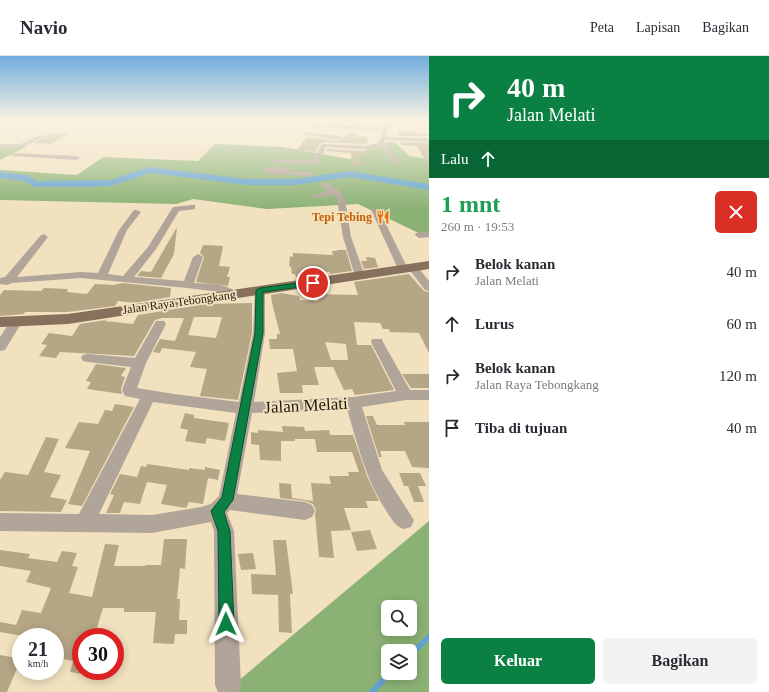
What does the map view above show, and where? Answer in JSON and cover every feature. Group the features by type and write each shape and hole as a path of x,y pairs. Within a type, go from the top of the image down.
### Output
{"main road":[{"name":"Jalan Raya Tebongkang","path":"0,322 68,319 429,265"}],"street":[{"path":"21,150 14,155 77,158"},
{"path":"310,170 293,169 277,165 276,161 316,162 322,150"},
{"path":"386,150 389,156 397,162"},
{"path":"279,178 294,177 293,169"},
{"path":"324,185 336,192 341,199 347,237 360,276"},
{"path":"313,196 336,192"},
{"path":"127,278 150,251 166,222 176,209 192,207"},
{"path":"375,210 394,253 429,288"},
{"path":"102,277 123,230 137,212"},
{"path":"419,235 429,234"},
{"path":"3,281 44,237"},
{"path":"188,285 198,257"},
{"path":"3,281 71,275 127,278 222,289 232,294"},
{"path":"160,324 139,363 129,390 133,393 149,396 245,408 259,333 260,290"},
{"path":"0,347 16,322"},
{"path":"377,342 406,395"},
{"path":"88,358 139,363"},
{"name":"Jalan Melati","path":"222,505 245,408 353,403 406,395 429,395"},
{"path":"84,524 149,396"},
{"path":"353,403 374,472 385,493 404,520"},
{"path":"0,522 152,524 201,516 222,505 237,503 305,512"},
{"path":"222,505 228,686"}],"green space":[{"path":"0,150 21,150 0,160"},
{"path":"209,150 297,150 356,160 366,150 403,150 410,156 429,159 429,236 425,236 358,204 267,209 193,199 176,204 0,200 0,170 77,175 103,157 198,161"},
{"path":"429,521 429,692 221,692 232,686"}],"building":[{"path":"297,150 317,150 316,152"},
{"path":"327,150 340,150 366,151 365,155 360,155 362,166 352,166 351,153 326,151"},
{"path":"419,150 429,150 429,166"},
{"path":"177,227 174,254 161,278 137,276 141,271 151,272"},
{"path":"203,245 223,246 219,266 230,267 227,277 230,277 228,286 196,282 204,257 200,253"},
{"path":"346,250 352,271 330,274 330,272 311,271 305,278 296,277 295,274 292,274 291,267 289,266 290,256 293,257 293,253 333,255 332,251"},
{"path":"366,257 375,258 378,267 394,265 364,269 361,261 367,261"},
{"path":"409,274 424,291 429,292 429,353 419,333 390,332 389,329 383,329 380,323 354,322 357,345 371,345 394,390 355,395 352,389 344,390 333,367 314,367 319,385 302,385 303,393 280,393 277,373 297,371 293,349 270,349 269,339 277,339 277,334 280,334 271,295 281,293 299,296 300,300 318,301 317,294 358,295 354,282","holes":["325,342 346,344 348,360 331,360"]},
{"path":"123,283 171,288 170,297 134,303 118,301 115,306 68,312 25,312 24,314 0,316 0,295 4,290 41,291 44,288 68,289 67,292 87,294 95,284 114,285"},
{"path":"252,303 252,333 238,400 200,396 207,369 190,367 196,352 162,348 160,353 153,352 160,339 175,341 184,318 162,318 155,320 134,356 60,352 56,358 39,356 47,345 41,344 49,333 72,336 80,324 106,320 105,321 133,324 138,315 206,304","holes":["194,317 222,317 216,338 188,335"]},
{"path":"96,364 126,368 121,376 125,377 121,389 122,394 87,389 91,382 86,381"},
{"path":"402,374 429,374 429,388 411,388"},
{"path":"115,404 134,407 82,506 68,504 90,451 65,448 79,422 98,424 105,410 112,411"},
{"path":"185,413 194,415 194,418 229,423 225,441 207,438 205,444 185,441 188,430 180,428"},
{"path":"366,416 373,416 377,425 405,425 404,422 429,422 429,468 412,467 405,451 380,451 382,457 379,457"},
{"path":"282,426 304,427 305,431 329,430 330,435 353,435 367,476 379,501 366,501 368,508 344,508 351,530 331,531 334,558 319,557 315,514 316,510 313,504 305,501 280,498 279,483 291,484 292,498 313,501 311,483 331,484 329,476 349,476 348,472 359,472 352,452 317,452 315,439 295,439 295,441 281,441 281,461 260,460 259,445 251,444 251,432 258,433 258,430 283,432"},
{"path":"46,437 59,439 44,472 61,475 50,497 67,500 61,512 0,511 0,480 5,472 28,475"},
{"path":"147,464 189,470 189,468 205,470 205,467 220,470 218,480 208,478 203,504 189,502 186,508 161,504 167,485 147,482 140,504 124,502 120,513 106,513 114,495 110,494 120,474 137,477 141,466 146,467"},
{"path":"399,473 420,473 426,486 418,486 424,502 414,502 408,486 404,486"},
{"path":"370,530 377,549 357,551 351,532"},
{"path":"164,539 187,539 185,569 180,568 177,599 180,599 179,620 187,620 187,634 175,634 174,644 153,643 156,612 124,612 124,608 103,608 97,628 72,628 72,661 64,659 64,628 12,628 12,634 0,632 0,622 16,625 22,610 41,613 51,588 26,582 31,571 0,566 0,550 30,554 28,558 57,562 62,551 77,553 72,566 78,567 69,593 92,597 105,544 119,545 114,566 161,565"},
{"path":"273,540 286,540 293,594 290,594 292,633 279,632 278,595 252,594 251,574 276,575"},
{"path":"253,553 256,569 241,570 238,554"},
{"path":"0,655 12,657 12,680 7,692 0,692"}],"waterway":[{"path":"0,175 27,178 35,184 81,184 111,183 149,170 247,182 296,182 349,174 429,187"},
{"path":"417,648 429,637"},
{"path":"372,692 383,680"}],"place":[{"name":"Tepi Tebing","path":"383,217"}],"route":[{"path":"226,624 224,531 217,511 227,500 259,333 260,290 313,283"}]}
